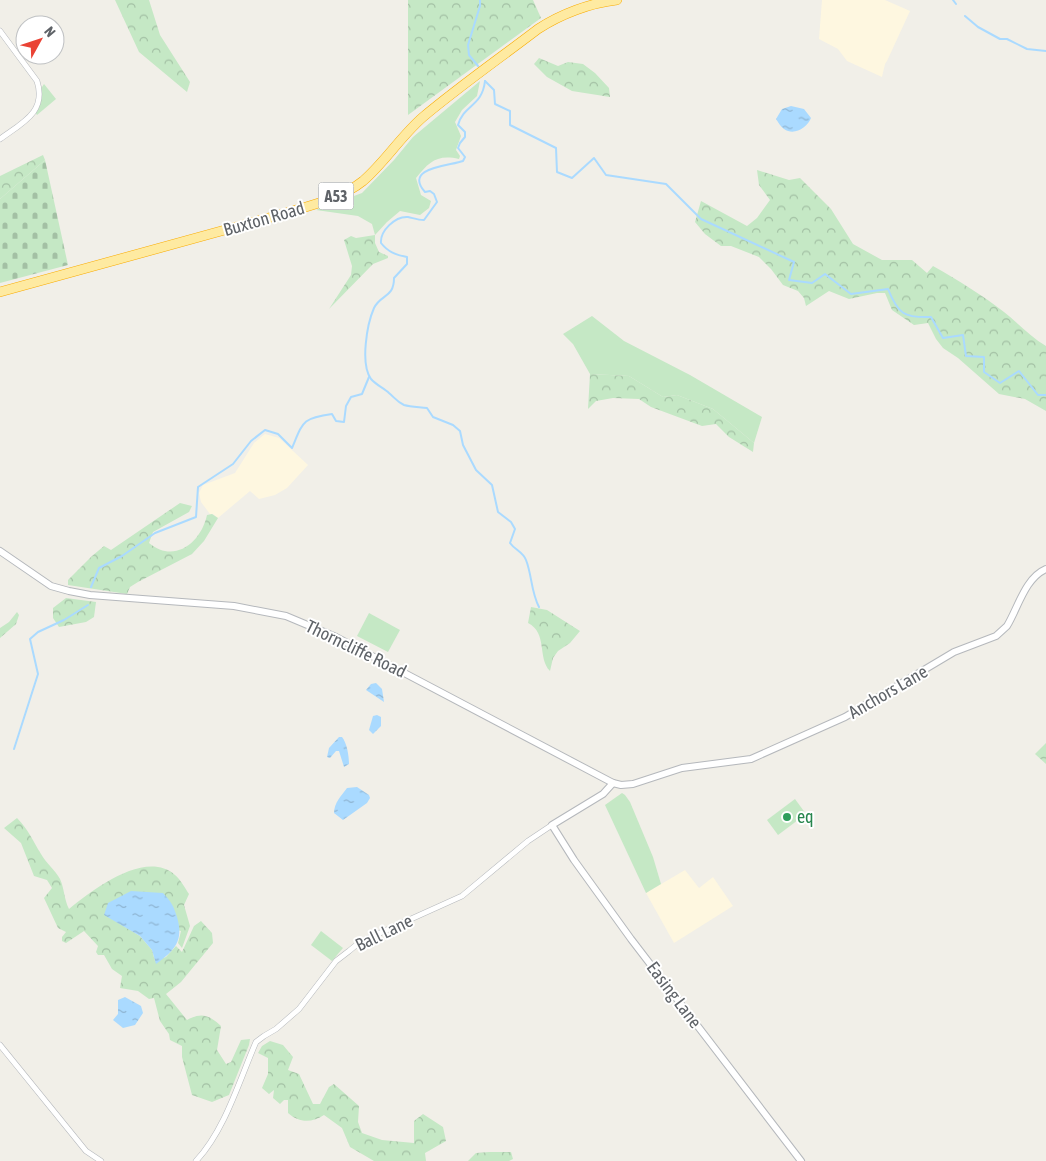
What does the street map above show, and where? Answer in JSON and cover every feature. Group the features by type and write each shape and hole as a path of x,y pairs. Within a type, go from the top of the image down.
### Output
{"highway":[{"name":"Buxton Road","path":"0,292 278,215 344,193 362,181 382,162 421,119 538,29 575,10 618,0"}],"street":[{"path":"0,31 37,81 40,90 40,98 35,112 0,139"},
{"name":"Thorncliffe Road","path":"0,552 50,586 69,592 234,606 286,616 343,641 613,783 621,785 633,784 696,765"},
{"name":"Anchors Lane","path":"696,765 751,759 845,717 882,697 954,652 996,636 1007,626 1034,577 1046,569"},
{"name":"Ball Lane","path":"196,1161 205,1151 220,1124 256,1042 276,1029 299,1009 336,961 360,942 462,896 528,841 552,824 603,794 613,783"},
{"name":"Easing Lane","path":"552,824 574,860 631,939 801,1161"},
{"path":"0,1045 86,1151 101,1161"}],"shaded area":[{"path":"822,0 885,0 910,11 885,64 882,77 847,61 838,49 819,39"},
{"path":"265,434 279,438 308,465 287,488 275,495 259,499 250,491 218,518 210,514 201,502 199,493 203,485 235,473 254,443"},
{"path":"685,870 699,888 713,877 733,906 674,943 646,893"}],"green space":[{"path":"115,0 149,0 160,35 190,82 187,92 139,52"},
{"path":"408,0 533,0 541,18 408,115"},
{"path":"539,58 558,66 568,62 583,64 595,73 609,88 610,97 572,91 547,77 534,64"},
{"path":"480,81 477,96 462,110 455,122 461,136 456,150 460,156 459,159 445,158 434,161 416,178 421,195 431,201 429,208 420,215 400,211 375,235 372,224 358,216 316,210 362,193 413,137"},
{"path":"44,84 56,99 37,115 35,112 40,90"},
{"path":"43,155 45,160 0,199 0,176"},
{"path":"45,160 68,265 0,283 0,199"},
{"path":"757,170 789,180 800,178 831,209 853,244 882,260 912,260 927,273 933,266 961,282 1004,312 1046,346 1046,411 1025,399 999,394 958,358 943,348 928,323 914,325 892,310 885,293 849,299 829,291 806,306 804,298 798,291 783,285 759,257 731,246 721,246 705,234 695,222 701,201 747,226 757,218 770,200 759,185"},
{"path":"375,235 375,243 379,252 388,256 388,258 373,264 329,309 351,275 352,266 344,240 351,236 356,238"},
{"path":"592,316 624,341 690,375 762,417 754,443 713,409 677,395 663,397 629,376 590,374 573,344 563,334"},
{"path":"590,374 629,376 663,397 677,395 713,409 754,443 753,452 729,437 716,424 702,426 651,407 639,399 613,398 596,401 588,409"},
{"path":"180,503 192,506 189,512 153,532 149,543 158,549 177,551 193,542 204,525 207,515 212,514 218,518 204,541 192,554 138,582 130,587 127,594 68,585 68,580 104,546 111,550"},
{"path":"66,598 96,602 94,617 86,622 59,627 53,618 53,608"},
{"path":"531,607 547,610 580,631 570,643 558,651 553,658 550,671 546,666 538,633 528,623"},
{"path":"17,612 19,615 16,624 0,638 0,628 9,622"},
{"path":"369,613 400,630 388,652 357,636"},
{"path":"1046,743 1046,764 1035,754"},
{"path":"622,793 630,802 653,857 661,884 646,893 605,805"},
{"name":"eq","path":"795,799 806,814 778,835 767,820"},
{"path":"17,818 60,879 69,909 105,883 135,869 163,868 175,875 181,882 189,894 184,905 190,926 182,948 178,943 181,931 104,914 140,936 152,950 155,961 166,957 176,946 182,952 194,926 201,921 212,933 213,943 181,982 166,994 187,1020 201,1015 213,1019 221,1026 217,1050 226,1064 231,1062 241,1040 250,1039 229,1095 212,1102 192,1095 182,1057 182,1046 170,1040 169,1034 160,1021 154,998 149,999 138,991 120,988 122,976 112,969 104,955 98,955 96,952 98,946 84,931 66,943 62,941 62,937 66,932 58,928 44,898 52,888 47,880 34,876 21,843 4,828"},
{"path":"321,931 343,948 332,961 311,945"},
{"path":"270,1041 283,1045 293,1057 288,1070 299,1074 313,1104 320,1104 329,1087 334,1084 359,1106 358,1122 362,1133 382,1140 414,1143 414,1121 423,1114 443,1127 446,1141 425,1153 426,1161 374,1161 350,1147 342,1128 324,1115 310,1121 297,1119 288,1113 288,1100 284,1100 280,1104 273,1098 274,1090 269,1094 262,1088 268,1074 268,1058 258,1053 262,1046"},
{"path":"511,1152 513,1159 509,1161 468,1161 476,1153"}],"water":[{"path":"791,106 804,109 811,118 803,128 792,132 784,129 776,119 782,109"},
{"path":"376,683 382,689 384,702 366,690 371,684"},
{"path":"373,716 381,717 381,726 373,734 369,730"},
{"path":"339,737 342,737 344,740 348,754 349,764 344,767 339,751 336,751 330,758 327,757 329,748"},
{"path":"357,787 369,795 370,798 367,803 343,820 334,813 334,809 347,788"},
{"path":"131,891 163,893 170,901 176,913 179,925 178,939 173,949 156,964 152,950 140,936 104,915 108,903"},
{"path":"125,997 141,1006 143,1013 135,1025 123,1028 113,1020 118,1014 118,1000"}],"waterway":[{"path":"478,66 469,55 468,45 480,6 480,0"},
{"path":"953,0 956,4"},
{"path":"965,16 978,27 1000,39 1007,39 1027,49 1046,51"},
{"path":"485,81 494,90 495,104 510,111 510,125 556,148 557,172 572,178 594,158 606,175 666,184 701,219 794,262 789,280 812,283 825,274 851,294 888,289 895,304 903,313 914,317 931,317 943,338 963,335 966,356 984,357 984,372 1000,383 1019,371 1038,395 1046,395"},
{"path":"485,81 477,101 464,113 458,125 465,132 465,137 458,148 465,157 463,161 439,166 420,177 420,184 425,192 430,191 434,194 437,202 424,220 408,217 398,219 389,225 381,238 381,243 386,249 392,253 407,257 407,264 394,278 390,293 380,300 374,308 367,334 366,364 371,379 400,403 407,406 427,408 433,417 453,425 460,431 463,445 476,470 492,485 498,512 511,522 515,529 510,543 526,560 534,595 539,607"},
{"path":"91,587 99,568 122,556 155,533 196,517 198,487 233,464 251,441 265,430 278,434 292,448 302,427 309,420 332,414 336,421 344,422 346,406 351,397 362,394 369,377"},
{"path":"14,749 38,674 30,639 38,632 64,620 88,605"}],"place":[{"name":"eq","path":"787,817"}]}
